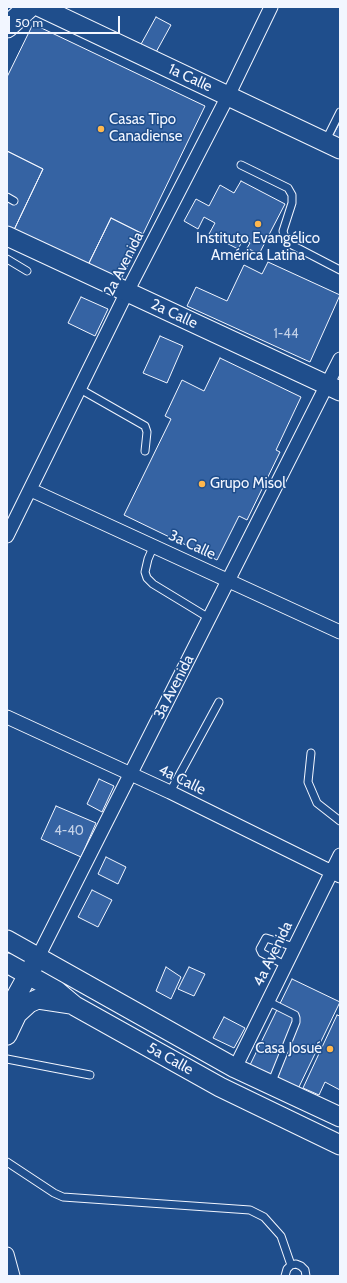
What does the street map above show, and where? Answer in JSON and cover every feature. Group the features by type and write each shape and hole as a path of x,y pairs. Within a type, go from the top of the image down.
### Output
{"street":[{"name":"1a Calle","path":"40,7 332,146"},
{"name":"2a Avenida","path":"7,536 31,490 127,292 272,7"},
{"path":"7,38 17,18"},
{"name":"2a Calle","path":"7,236 333,388"},
{"name":"3a Avenida","path":"7,1013 38,957 229,579 333,388 340,359"},
{"name":"3a Calle","path":"31,490 229,579 340,632"},
{"name":"4a Calle","path":"7,718 131,773 336,874"},
{"name":"4a Avenida","path":"235,1068 294,947 336,874 340,855"},
{"name":"5a Calle","path":"7,940 235,1068 340,1116"},
{"path":"38,957 38,969 57,992"},
{"name":"5a Calle","path":"7,963 57,992 75,1006 220,1087 340,1145"},
{"path":"7,1035 17,1014 28,1002 38,999 75,1006"},
{"path":"8,1257 13,1276"}],"lane":[{"path":"332,146 340,112"},
{"path":"241,165 288,188 292,195 292,202 283,231 285,238 290,244 340,270"},
{"path":"7,197 14,201"},
{"path":"7,259 27,272"},
{"path":"80,389 145,426 147,432 145,451"},
{"path":"154,545 148,559 145,572 147,578 153,584 209,618"},
{"path":"170,792 219,702"},
{"path":"311,754 308,782 317,802 340,821"},
{"path":"285,965 262,953 260,949 266,938 294,947"},
{"path":"268,1001 295,1015 296,1018 296,1022 270,1084"},
{"path":"7,1059 90,1075"},
{"path":"7,1162 54,1193 63,1197 250,1210 264,1217 281,1236 291,1265"},
{"path":"291,1265 301,1266 305,1270 306,1276"},
{"path":"285,1276 287,1269 291,1265"}],"building":[{"path":"156,17 171,25 155,54 140,46"},
{"name":"Casas Tipo Canadiense","path":"33,24 205,106 143,234 111,218 87,267 13,232 43,169 7,151 7,77"},
{"path":"340,122 340,144 331,139"},
{"path":"7,151 43,169 13,232 7,229"},
{"path":"241,181 285,204 259,254 247,248 250,243 243,240 238,249 209,234 215,223 204,217 198,229 184,221 196,199 209,206 220,185 234,193"},
{"path":"111,218 143,234 119,283 87,267"},
{"path":"268,262 340,295 310,362 187,306 196,287 227,301 244,265 262,274"},
{"path":"81,297 108,309 95,336 68,323"},
{"path":"160,336 183,346 167,383 143,373"},
{"name":"Grupo Misol","path":"220,358 301,397 276,450 280,452 247,520 239,516 217,560 124,515 171,419 165,416 182,380 204,391"},
{"path":"99,779 114,786 102,812 87,804"},
{"path":"56,806 96,823 81,857 41,839"},
{"path":"106,857 126,867 118,884 98,874"},
{"path":"92,890 112,900 98,927 78,917"},
{"path":"166,967 181,977 171,999 156,991"},
{"path":"189,967 205,974 194,996 178,989"},
{"path":"292,979 340,1002 297,1091 249,1067"},
{"name":"Casa Josué","path":"337,1015 340,1016 340,1090 325,1082 319,1095 303,1088"},
{"path":"224,1017 245,1028 234,1048 213,1038"}],"place":[{"name":"Casas Tipo Canadiense","path":"101,129"},
{"name":"Instituto Evangélico América Latina","path":"258,224"},
{"name":"Grupo Misol","path":"202,484"},
{"name":"Casa Josué","path":"330,1049"}]}
